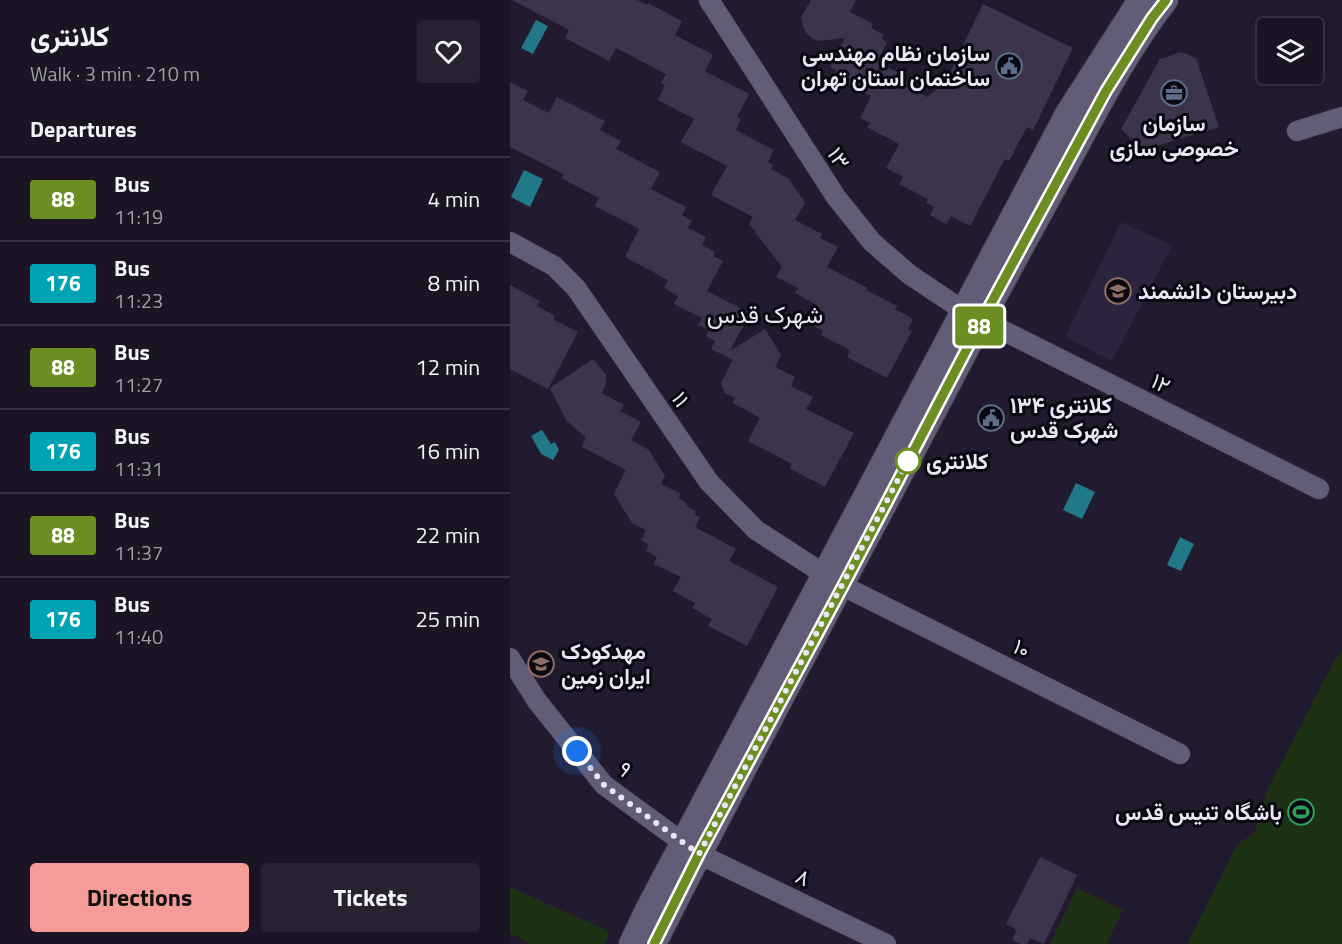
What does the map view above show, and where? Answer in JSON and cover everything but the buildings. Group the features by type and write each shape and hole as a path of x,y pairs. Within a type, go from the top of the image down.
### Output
{"street":[{"name":"۱۳","path":"709,0 836,197 872,242 910,275 973,315"},
{"path":"1069,135 1067,114 1140,0"},
{"path":"654,944 691,848 1069,135 1166,0"},
{"path":"1297,131 1342,117"},
{"name":"۱۱","path":"510,242 554,266 576,288 709,482 756,530 833,580"},
{"name":"۱۲","path":"973,315 1319,489"},
{"name":"۱۰","path":"833,580 1180,753"},
{"name":"۹","path":"510,658 537,701 604,785 691,848"},
{"path":"631,944 646,910 691,848"},
{"name":"۸","path":"691,848 886,944"}],"shaded area":[{"name":"دبیرستان دانشمند","path":"1121,222 1172,245 1112,361 1065,337"}],"green space":[{"name":"باشگاه تنیس قدس","path":"1342,650 1342,944 1187,944 1238,843 1254,834 1268,789 1334,661"},
{"path":"510,887 610,932 604,944 531,944 510,933"},
{"path":"1077,888 1123,910 1107,944 1050,944"}],"water":[{"path":"536,20 548,26 533,54 521,48"},
{"path":"524,170 543,179 530,207 511,197"},
{"path":"542,430 551,444 555,442 559,450 553,460 541,454 531,436"},
{"path":"1076,483 1095,492 1082,519 1063,510"},
{"path":"1180,537 1194,544 1181,571 1167,565"}],"bus line":[{"name":"88","path":"654,944 699,854 1106,91 1132,48 1166,0"}],"place":[{"name":"سازمان نظام مهندسی ساختمان استان تهران","path":"1009,66"},
{"name":"سازمان خصوصی سازی","path":"1174,93"},
{"name":"دبیرستان دانشمند","path":"1118,291"},
{"name":"کلانتری ۱۳۴ شهرک قدس","path":"991,418"},
{"name":"کلانتری","path":"908,461"},
{"name":"مهدکودک ایران زمین","path":"541,664"},
{"name":"باشگاه تنیس قدس","path":"1301,812"}],"district":[{"name":"شهرک قدس","path":"765,314"}],"route":[{"path":"577,751 604,785 699,854 908,461"}]}
